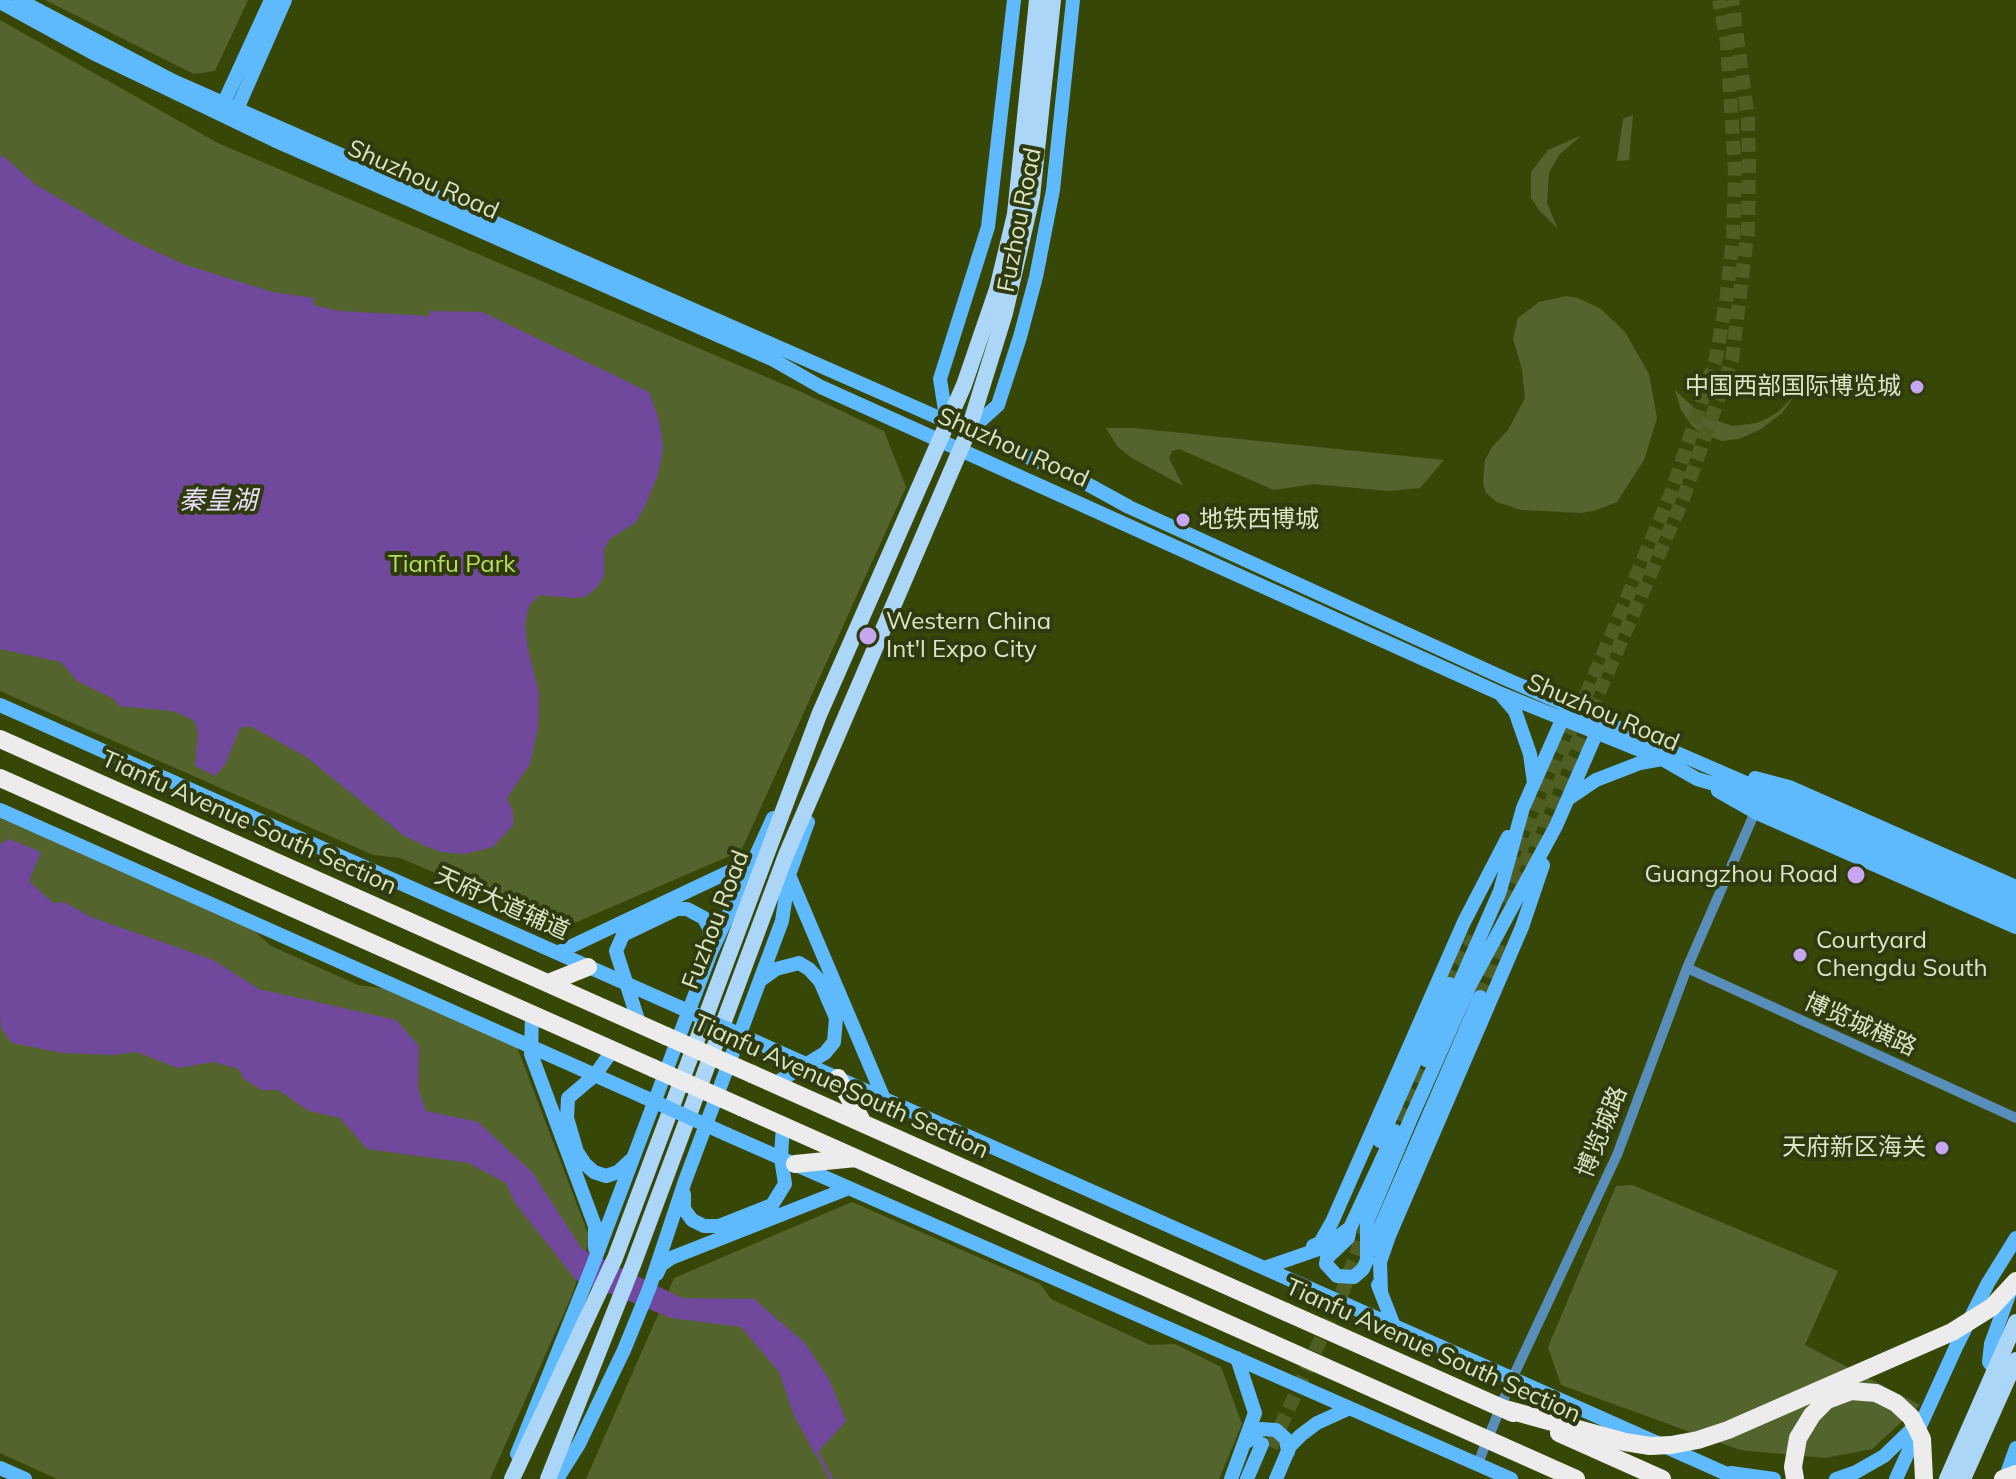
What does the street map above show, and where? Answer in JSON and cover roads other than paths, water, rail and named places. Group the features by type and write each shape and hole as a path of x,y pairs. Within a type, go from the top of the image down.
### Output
{"highway":[{"name":"Tianfu Avenue South Section","path":"0,739 1662,1479"},
{"path":"0,778 532,1016 858,1157 1576,1479"},
{"path":"548,983 588,967"},
{"path":"838,1078 863,1123"},
{"path":"788,1161 858,1157"},
{"path":"1505,1409 1625,1442 1650,1446 1698,1440 1728,1430 1952,1332 1992,1307 2016,1279"},
{"path":"1795,1479 1793,1467 1798,1438 1812,1415 1827,1400 1851,1391 1876,1393 1896,1403 1911,1417 1922,1439 1924,1479"},
{"path":"1480,1435 1547,1479"},
{"path":"2004,1479 2016,1474"}],"main road":[{"name":"Shuzhou Road","path":"19,0 228,112 772,359 821,387 1499,693 1566,712"},
{"path":"228,112 271,0"},
{"path":"228,112 285,0"},
{"name":"Fuzhou Road","path":"947,423 940,379 988,227 1014,0"},
{"name":"Fuzhou Road","path":"510,1479 615,1258 819,715 964,385 1007,254 1015,214 1037,0"},
{"name":"Fuzhou Road","path":"548,1479 633,1265 786,855 968,432 1005,313 1032,197 1053,0"},
{"name":"Fuzhou Road","path":"968,432 998,405 1036,277 1053,190 1073,0"},
{"name":"Shuzhou Road","path":"0,2 97,55 1080,480 1129,507 1566,712 1701,762 2016,900"},
{"path":"1499,693 1515,711 1530,754 1535,784"},
{"name":"天府大道辅道","path":"0,705 1738,1479"},
{"path":"1297,1256 1320,1243 1332,1222 1464,922 1535,784 1566,712"},
{"path":"510,1479 528,1420 592,1267 711,952 819,715"},
{"name":"Shuzhou Road","path":"1600,725 1697,779 1742,792 2016,914"},
{"path":"1381,1292 1380,1262 1389,1236 1522,927 1556,826 1600,725"},
{"path":"557,1479 579,1444 649,1289 685,1181 782,921 789,875 837,739"},
{"path":"1567,799 1596,780 1640,763 1662,759"},
{"path":"1701,762 1789,787 2016,887"},
{"path":"1697,779 1755,812 2016,927"},
{"path":"1480,997 1360,1274 1354,1277 1337,1276 1326,1264 1327,1258 1348,1238 1500,891 1523,808"},
{"path":"0,810 1511,1479"},
{"path":"1394,1326 1367,1260 1367,1222 1470,985 1556,826"},
{"path":"557,953 754,860"},
{"path":"789,875 884,1099"},
{"path":"639,1023 616,951 623,935 677,909 697,912 709,928 711,952"},
{"path":"761,979 776,969 799,963 820,981 836,1018 834,1042 825,1053 774,1084"},
{"path":"1322,1248 1354,1200 1449,984"},
{"path":"532,1016 530,1046 595,1226 592,1267"},
{"path":"612,1051 595,1075 573,1092 566,1104 567,1118 577,1152 594,1172 606,1176 618,1172 634,1157"},
{"path":"685,1181 684,1209 692,1220 704,1226 719,1226 772,1205 785,1184 788,1161 783,1124"},
{"path":"649,1289 661,1265 671,1258 849,1188"},
{"path":"1264,1268 1322,1248 1350,1228"},
{"path":"1896,1479 1969,1321 2016,1238"},
{"path":"2016,1279 1991,1344 1989,1362 1999,1376 2016,1378"},
{"path":"1947,1479 2016,1322"},
{"path":"1231,1479 1255,1413 1237,1358"},
{"path":"1963,1479 2016,1360"},
{"path":"1276,1479 1288,1452 1301,1435 1317,1423 1350,1408"},
{"path":"1836,1479 1884,1456 1905,1438 1926,1412"},
{"path":"1246,1443 1261,1429 1267,1428 1282,1434 1288,1452"},
{"path":"1247,1479 1267,1446 1257,1479"},
{"path":"2004,1479 2016,1448"},
{"path":"0,1468 25,1479"},
{"path":"1722,1472 1774,1479"}],"street":[{"name":"博览城路","path":"1478,1463 1512,1379 1617,1155 1687,968 1755,812"},
{"name":"博览城横路","path":"1687,968 2016,1118"}],"water":[{"name":"秦皇湖","path":"2,155 36,185 129,239 183,264 272,292 314,298 313,305 340,311 429,316 431,311 482,312 649,392 659,420 663,448 658,475 645,506 636,522 610,539 604,549 604,576 596,588 585,597 539,595 529,606 525,624 539,693 538,728 530,764 507,798 513,812 513,825 493,847 465,854 441,852 423,845 403,835 305,756 250,726 240,728 225,765 215,776 195,766 198,733 195,722 185,716 172,711 119,706 114,699 77,681 61,662 0,649"},
{"path":"9,839 41,852 29,881 53,903 64,902 91,917 213,960 259,989 396,1020 419,1046 418,1089 426,1111 478,1122 532,1172 582,1249 682,1298 754,1299 805,1343 829,1379 846,1421 815,1455 793,1413 779,1372 741,1327 671,1318 576,1280 515,1203 506,1183 469,1163 367,1149 340,1118 309,1111 278,1090 261,1090 243,1078 239,1069 214,1062 178,1068 136,1052 114,1055 63,1053 12,1043 1,1028 0,1015 0,844"}],"waterway":[{"path":"816,1450 831,1479"}],"tunnel":[{"path":"1512,870 1672,491 1716,358 1733,237 1735,173 1727,42 1719,0"},
{"path":"1507,904 1683,499 1732,360 1748,228 1749,167 1748,119 1732,0"},
{"path":"1449,984 1474,937"},
{"path":"1480,997 1501,937"},
{"path":"1393,1141 1433,1050"},
{"path":"1271,1447 1342,1293 1367,1224"}],"place":[{"name":"中国西部国际博览城","path":"1917,387"},
{"name":"地铁西博城","path":"1183,520"},
{"name":"Western China Int'l Expo City","path":"868,636"},
{"name":"Guangzhou Road","path":"1856,875"},
{"name":"Courtyard Chengdu South","path":"1800,955"},
{"name":"天府新区海关","path":"1942,1148"}],"park label":[{"name":"Tianfu Park","path":"452,565"}]}
